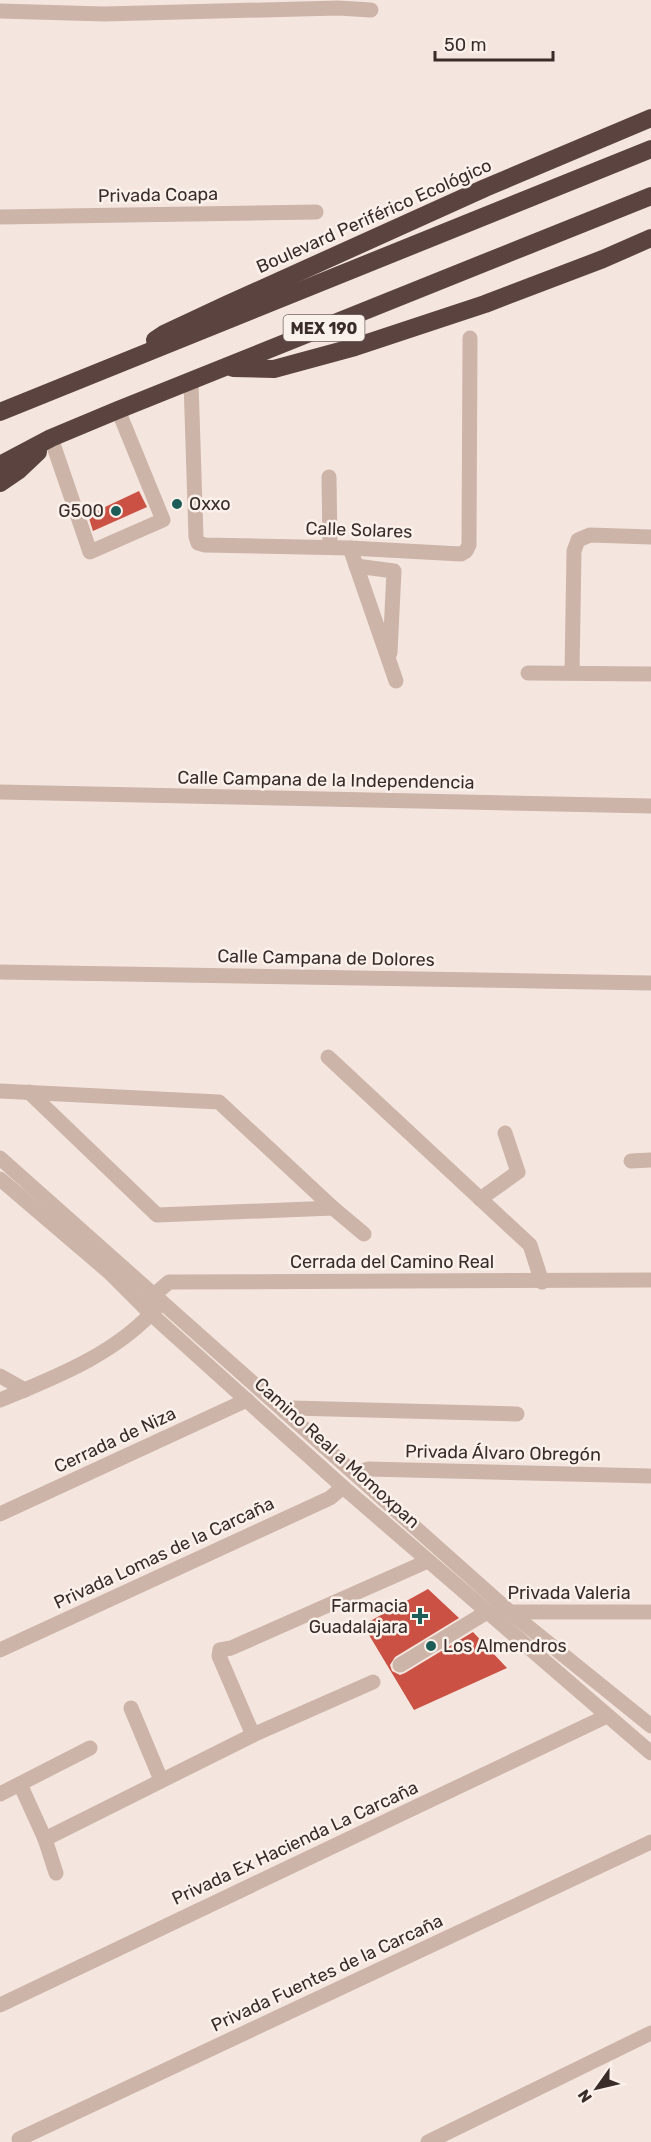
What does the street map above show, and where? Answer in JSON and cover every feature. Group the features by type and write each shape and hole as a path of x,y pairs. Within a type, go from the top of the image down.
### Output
{"highway":[{"name":"Boulevard Periférico Ecológico","path":"121,364 164,334 226,305 485,188 651,118"},
{"name":"Boulevard Periférico Ecológico","path":"0,412 651,149"},
{"name":"MEX 190","path":"0,465 51,438 118,410 651,196"},
{"path":"225,368 274,369 355,347 505,297 651,238"},
{"path":"0,483 19,470 51,438"}],"street":[{"path":"0,11 104,14 338,4 361,6"},
{"name":"Privada Coapa","path":"0,217 316,212"},
{"name":"Calle Solares","path":"191,382 198,543 461,554 469,545 470,338"},
{"path":"51,438 90,552 163,520 118,410"},
{"path":"329,477 330,547"},
{"path":"572,673 574,551 578,540 590,535 651,537"},
{"path":"350,548 396,681"},
{"path":"356,566 394,571 389,662"},
{"path":"528,673 651,674"},
{"name":"Calle Campana de la Independencia","path":"0,792 651,806"},
{"name":"Calle Campana de Dolores","path":"0,972 651,983"},
{"path":"328,1057 530,1245 542,1282"},
{"path":"0,1091 219,1101 364,1234"},
{"path":"29,1092 157,1215 333,1208"},
{"path":"480,1199 518,1172 505,1132"},
{"name":"Camino Real a Momoxpan","path":"0,1158 152,1304 247,1400 428,1561 651,1753"},
{"path":"631,1161 651,1160"},
{"name":"Camino Real a Momoxpan","path":"0,1179 109,1272 285,1412 510,1612 651,1726"},
{"name":"Cerrada del Camino Real","path":"0,1400 88,1361 144,1323 152,1304 169,1282 651,1280"},
{"path":"0,1377 25,1390"},
{"name":"Cerrada de Niza","path":"0,1514 247,1400"},
{"path":"285,1412 292,1408 517,1414"},
{"name":"Privada Álvaro Obregón","path":"355,1474 368,1469 651,1476"},
{"name":"Privada Lomas de la Carcaña","path":"0,1650 330,1498 343,1486"},
{"path":"253,1735 219,1656 220,1650 231,1648 428,1561"},
{"path":"400,1665 487,1612"},
{"name":"Privada Valeria","path":"487,1612 651,1612"},
{"path":"45,1839 253,1735 373,1682"},
{"path":"131,1708 161,1780"},
{"name":"Privada Ex Hacienda La Carcaña","path":"0,2005 607,1716"},
{"path":"0,1794 90,1748"},
{"path":"20,1784 45,1839 56,1872"},
{"name":"Privada Fuentes de la Carcaña","path":"19,2139 651,1842"},
{"path":"428,2142 651,2033"}],"building":[{"name":"G500","path":"139,491 147,507 93,531 88,515"},
{"name":"Los Almendros","path":"428,1589 459,1618 395,1657 390,1665 392,1671 400,1675 405,1673 473,1632 507,1668 414,1710 363,1625"}],"place":[{"name":"Oxxo","path":"177,504"},
{"name":"G500","path":"116,511"},
{"name":"Farmacia Guadalajara","path":"420,1616"},
{"name":"Los Almendros","path":"431,1646"}]}
